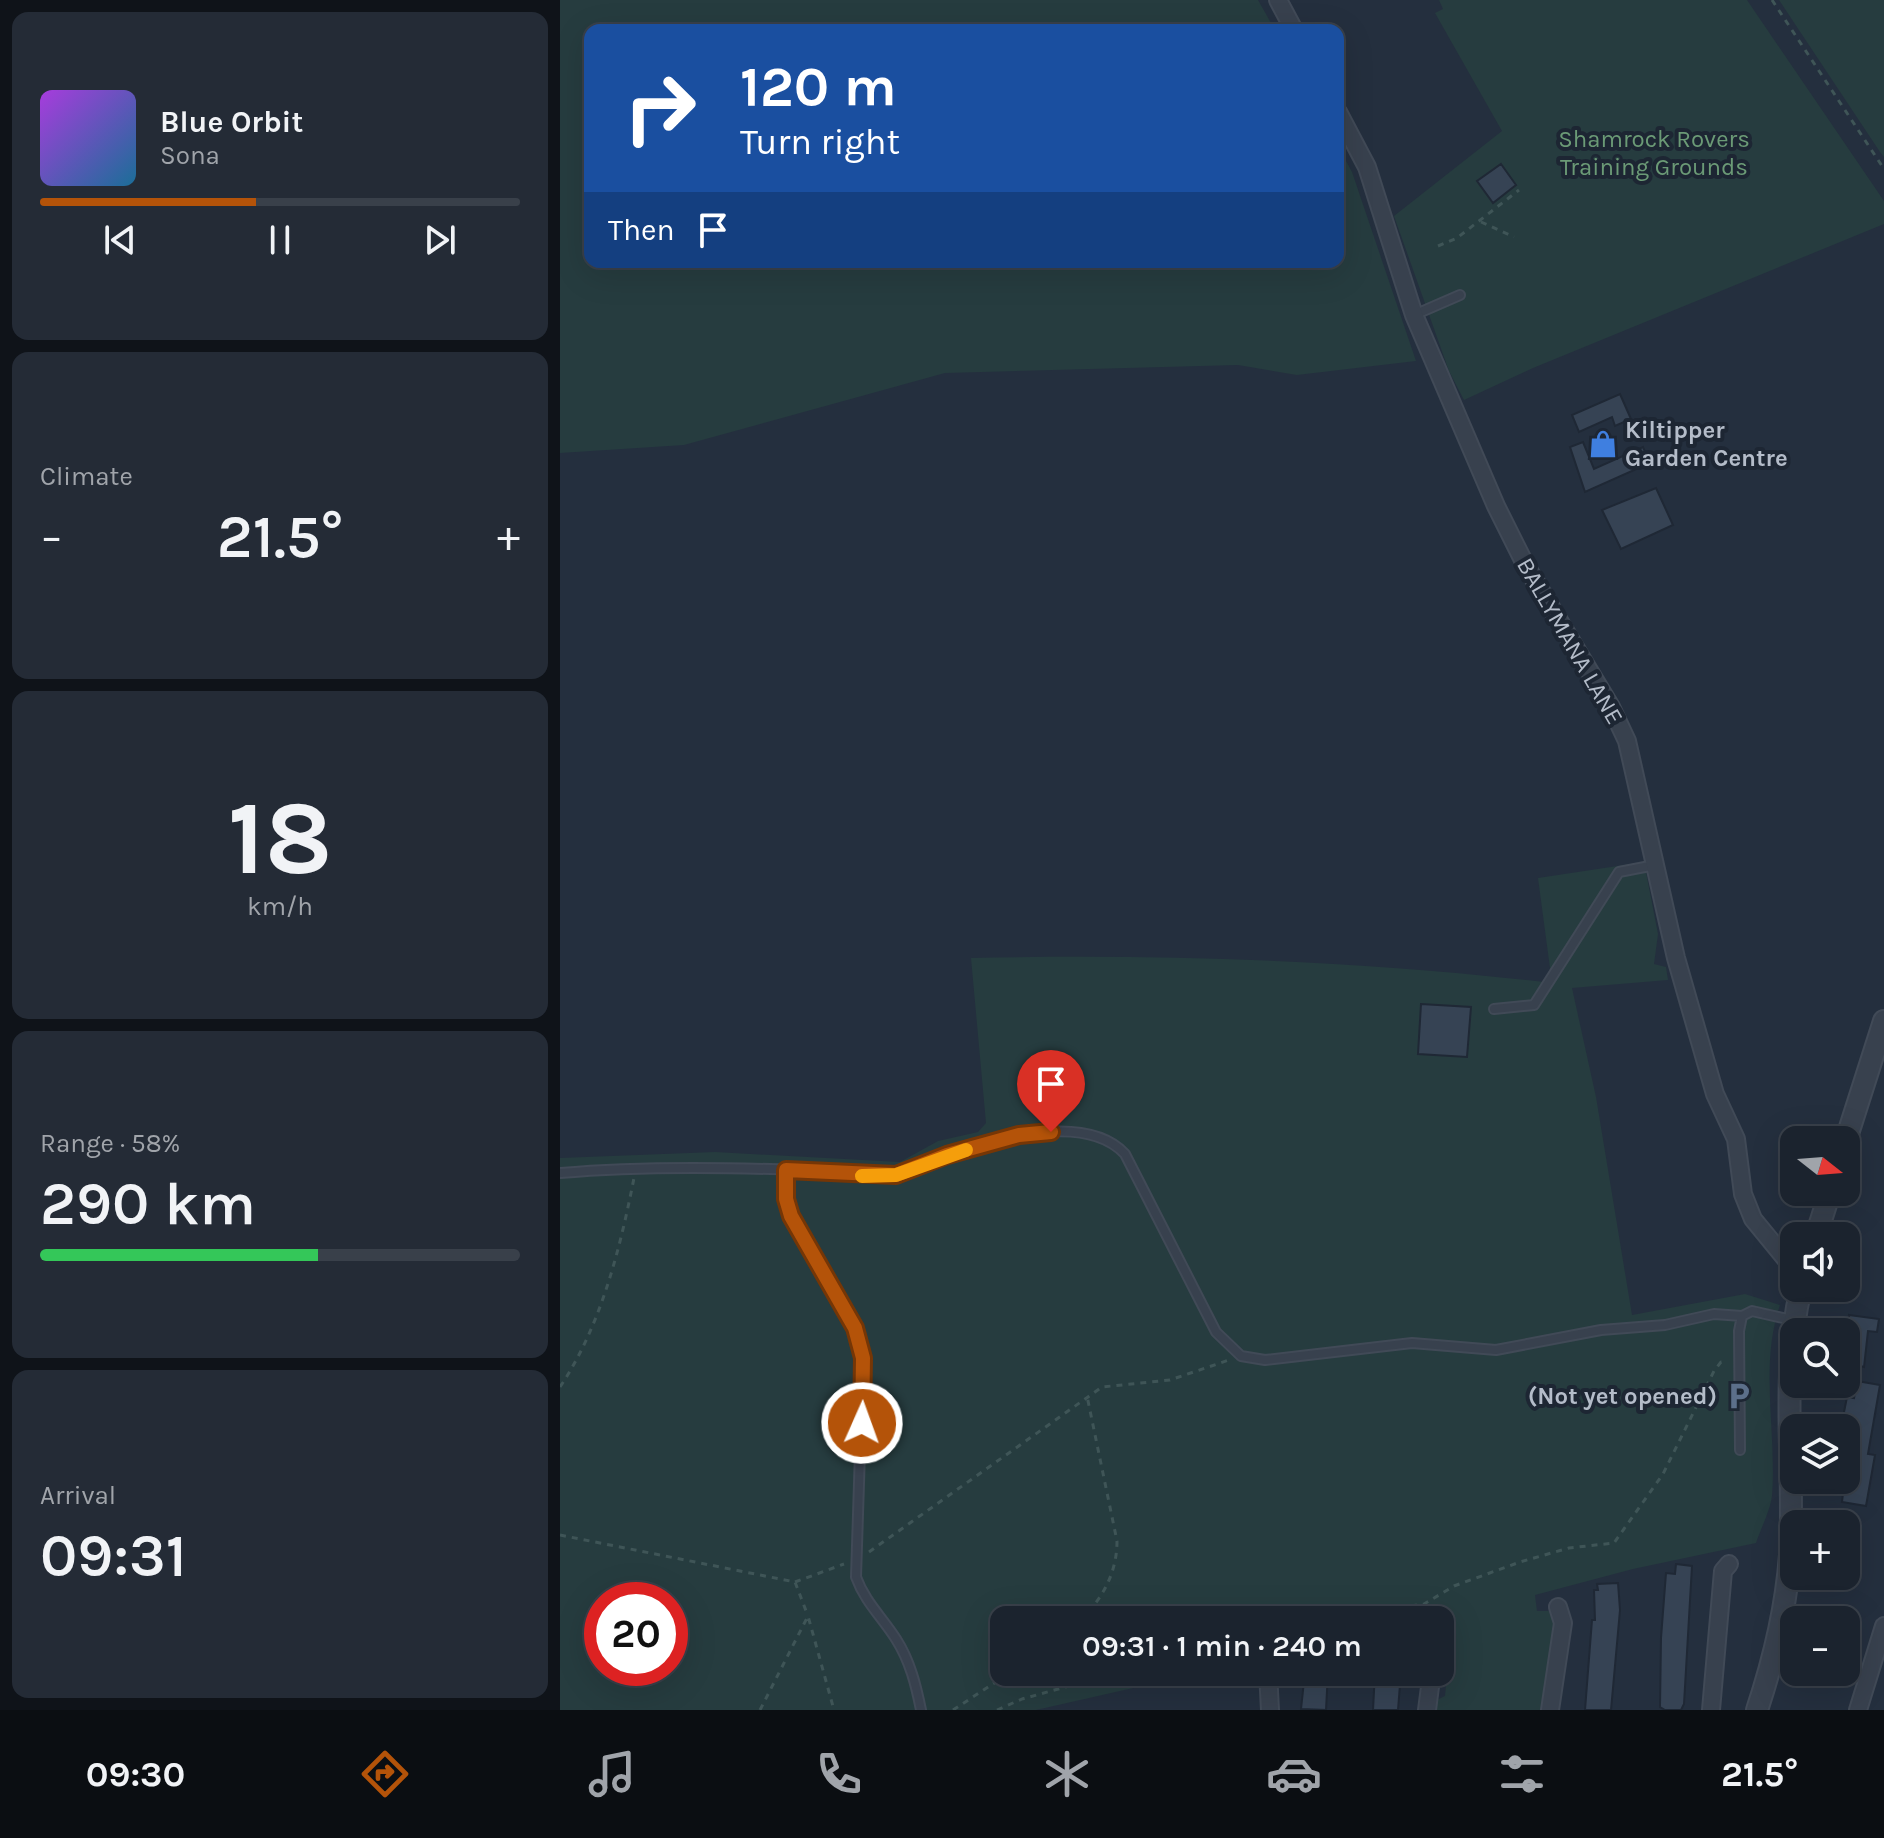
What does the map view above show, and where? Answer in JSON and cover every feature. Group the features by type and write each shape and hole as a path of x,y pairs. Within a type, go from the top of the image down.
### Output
{"street":[{"path":"1278,0 1291,24"},
{"name":"BALLYMANA LANE","path":"1344,123 1367,167 1414,315 1526,566 1611,707 1627,741 1676,958 1715,1094 1736,1139 1743,1194 1753,1219 1780,1252"},
{"path":"1850,1126 1884,1021"},
{"path":"1757,1710 1784,1618 1788,1398"},
{"path":"1711,1710 1723,1571 1729,1564"},
{"path":"1550,1710 1563,1623 1558,1607"},
{"path":"1858,1710 1883,1634"},
{"path":"1269,1686 1270,1710"},
{"path":"1427,1710 1430,1686"}],"lane":[{"path":"1414,315 1460,295"},
{"path":"1494,1009 1534,1005 1619,872 1655,865"},
{"path":"560,1173 637,1167 896,1175 947,1155 1019,1135 1051,1132 1105,1138 1115,1143 1137,1172 1216,1332 1241,1356 1265,1360 1412,1343 1496,1350 1601,1330 1665,1325 1714,1314 1742,1316 1752,1311 1784,1318"},
{"path":"786,1170 786,1199 791,1216 855,1328 863,1358 864,1396 853,1561 864,1598 896,1639 907,1660 921,1710"},
{"path":"1740,1450 1742,1316"}],"path":[{"path":"1772,0 1844,114 1884,169"},
{"path":"1438,246 1457,238 1519,190"},
{"path":"1479,221 1514,237"},
{"path":"560,1387 571,1370 602,1299 623,1236 637,1167"},
{"path":"560,1535 795,1582 853,1561 888,1541 1102,1387 1170,1380 1241,1356"},
{"path":"1410,1606 1424,1604 1454,1586 1520,1562 1569,1548 1614,1543 1663,1474 1714,1371 1721,1362 1739,1361"},
{"path":"1087,1396 1117,1541 1117,1563 1102,1594 1092,1606"},
{"path":"795,1582 808,1616 834,1710"},
{"path":"760,1710 808,1616"},
{"path":"953,1710 990,1686"},
{"path":"997,1710 1022,1699 1069,1686"}],"green space":[{"path":"560,0 1258,0 1272,24 584,24 584,268 1344,268 1344,157 1352,172 1416,361 1297,375 1238,365 945,373 684,445 560,453"},
{"name":"Shamrock Rovers Training Grounds","path":"1439,0 1747,0 1884,201 1884,224 1533,368 1464,400 1449,371 1394,216 1502,131 1435,13 1443,9"},
{"path":"1779,0 1884,0 1884,157 1880,152"},
{"path":"1644,862 1658,934 1654,964 1666,967 1668,980 1572,988 1596,1097 1632,1315 1745,1294 1780,1305 1771,1352 1772,1496 1756,1543 1633,1569 1535,1595 1537,1611 1553,1611 1555,1626 1542,1710 1434,1710 1437,1700 1445,1696 1446,1686 1454,1686 1454,1606 990,1606 990,1686 1142,1686 1036,1710 560,1710 560,1158 715,1152 900,1162 938,1141 978,1132 986,1123 971,958 1262,960 1406,969 1552,983 1538,878"}],"building":[{"path":"1501,164 1516,185 1493,203 1477,181"},
{"path":"1620,394 1631,419 1615,426 1612,417 1579,432 1572,415"},
{"path":"1583,442 1594,469 1643,447 1650,463 1585,492 1570,447"},
{"path":"1656,488 1673,525 1621,549 1602,510"},
{"path":"1421,1004 1471,1007 1467,1057 1418,1054"},
{"path":"1849,1315 1879,1319 1877,1332 1868,1331 1864,1367 1860,1366 1860,1318 1849,1318"},
{"path":"1860,1382 1880,1385 1868,1454 1875,1455 1866,1506 1842,1502 1843,1494 1860,1494 1860,1414 1844,1414 1847,1398 1860,1398"},
{"path":"1676,1564 1692,1566 1684,1704 1681,1710 1665,1710 1660,1707 1661,1638 1666,1573 1675,1574"},
{"path":"1618,1583 1620,1610 1611,1710 1585,1710 1592,1620 1595,1620 1594,1590 1598,1590 1597,1584"},
{"path":"1303,1686 1327,1686 1326,1710 1301,1709"},
{"path":"1374,1686 1400,1686 1398,1710 1373,1710"}],"slow traffic":[{"path":"862,1176 896,1175 966,1150"}],"place":[{"name":"Kiltipper Garden Centre","path":"1603,444"},
{"name":"(Not yet opened)","path":"1739,1396"}],"route":[{"path":"862,1423 863,1358 855,1328 791,1216 786,1199 786,1170 864,1176 896,1175 947,1155 1019,1135 1051,1132"}]}
